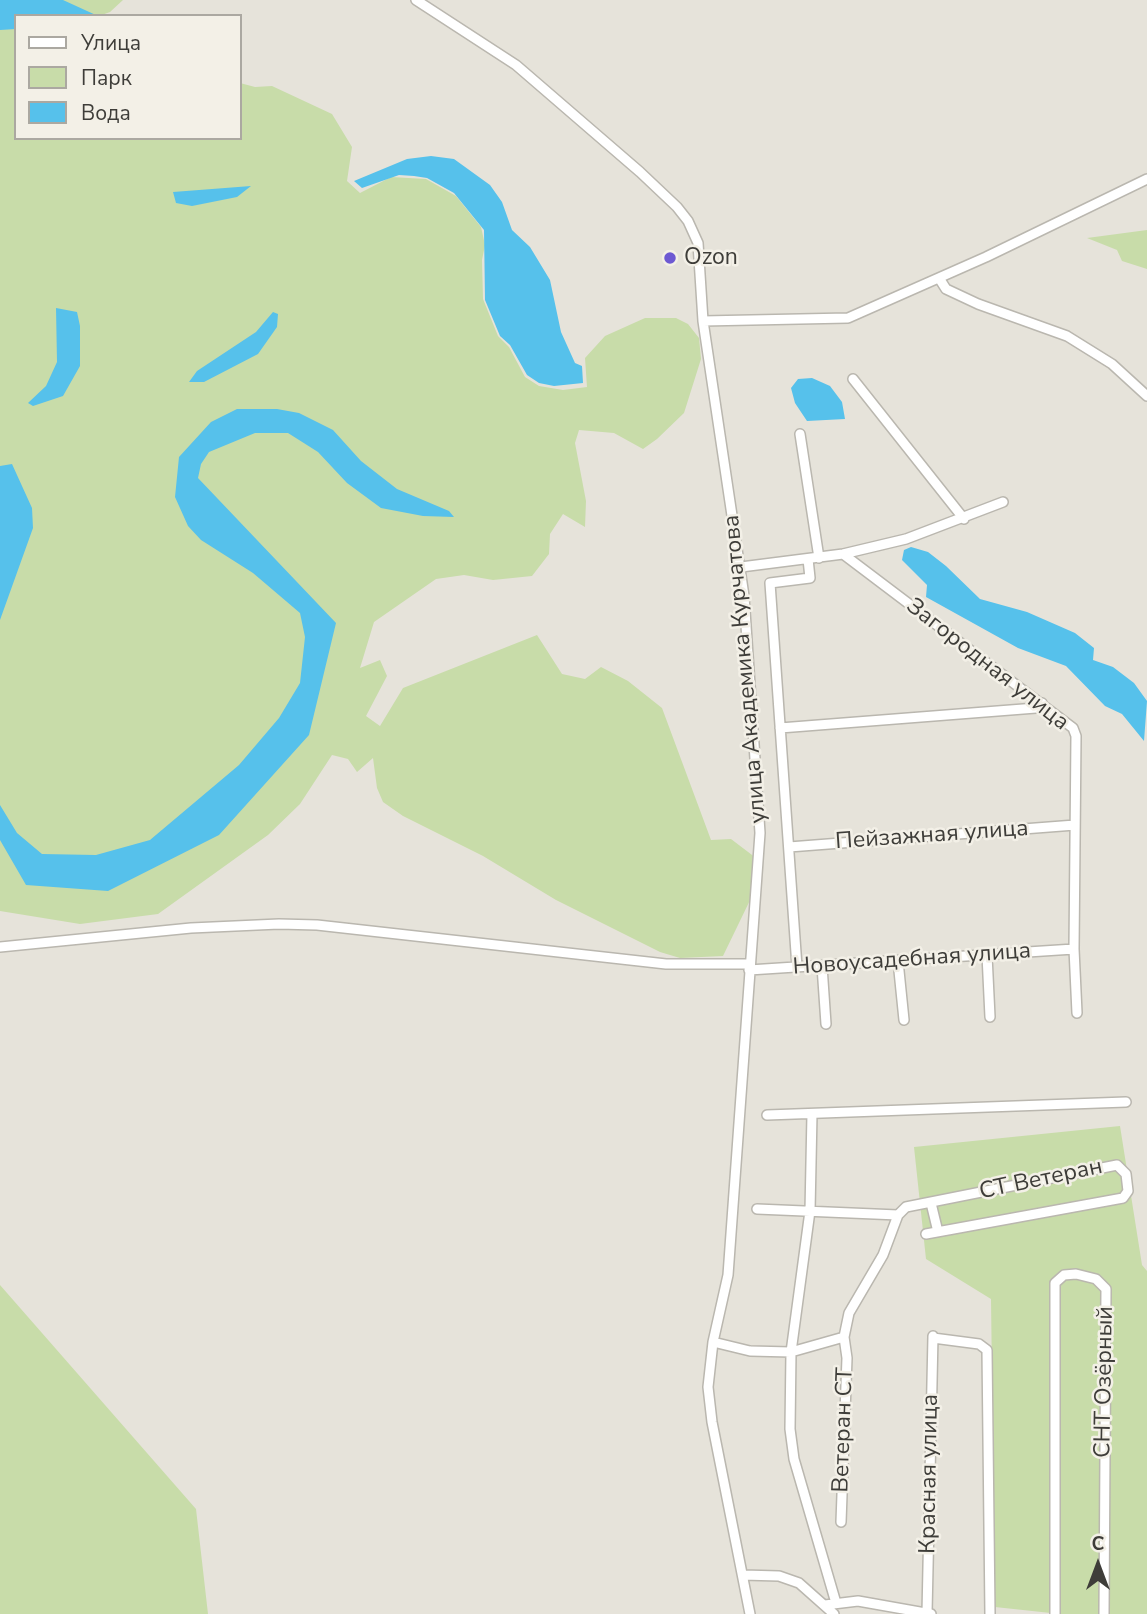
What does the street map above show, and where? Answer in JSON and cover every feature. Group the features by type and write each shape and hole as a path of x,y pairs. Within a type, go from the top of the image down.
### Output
{"street":[{"name":"улица Академика Курчатова","path":"416,0 483,41 532,78 640,172 683,214 698,243 703,321 741,567 754,704 760,833 728,1275 713,1342 708,1387 712,1422 750,1614"},
{"path":"703,321 848,318 1147,179"},
{"path":"939,278 946,289 978,304 1067,336 1112,364 1147,396"},
{"path":"853,379 964,519"},
{"path":"800,434 819,558"},
{"path":"741,567 819,558 906,540 1003,502"},
{"name":"Загородная улица","path":"843,554 1068,722 1076,736 1074,949 1077,1013"},
{"path":"797,967 770,583 810,578 808,559"},
{"path":"780,728 1036,708 1042,703"},
{"name":"Пейзажная улица","path":"789,847 1075,825"},
{"name":"Новоусадебная улица","path":"0,947 235,925 317,925 666,964 749,967 822,966 1074,949"},
{"path":"987,955 990,1017"},
{"path":"898,961 904,1020"},
{"path":"822,966 826,1024"},
{"path":"767,1115 1126,1102"},
{"path":"812,1114 810,1212 791,1352 791,1447 813,1532 836,1603"},
{"name":"СТ Ветеран","path":"898,1215 906,1207 1117,1165 1126,1174 1128,1191 1123,1198 926,1234"},
{"path":"931,1203 939,1232"},
{"path":"757,1209 898,1215"},
{"name":"Ветеран СТ","path":"841,1522 847,1358 844,1337 849,1313 883,1255 898,1215"},
{"name":"СНТ Озёрный","path":"1055,1614 1055,1283 1064,1275 1076,1274 1096,1279 1106,1289 1104,1614"},
{"name":"Ветеран СТ","path":"713,1342 750,1351 791,1352 844,1337"},
{"name":"Красная улица","path":"930,1614 933,1337 979,1344 987,1350 990,1614"},
{"path":"743,1576 779,1576 799,1583 834,1614"},
{"path":"825,1605 858,1601 930,1614"}],"green space":[{"path":"60,0 123,0 104,14 75,14"},
{"path":"14,25 14,140 242,140 242,84 255,87 272,86 332,114 352,147 347,181 360,193 391,177 426,179 456,196 481,227 485,245 482,260 483,299 498,336 509,347 525,377 539,386 563,390 587,387 585,358 605,336 645,318 676,318 688,324 699,338 701,359 684,413 657,439 643,449 614,433 579,430 575,443 586,501 585,527 563,514 550,534 549,554 532,576 493,580 464,575 436,579 374,622 360,668 380,660 387,676 366,716 380,726 403,688 537,635 562,674 585,679 601,667 628,681 662,708 711,840 731,839 756,858 753,894 723,956 680,958 660,952 556,900 483,856 403,816 383,802 377,788 373,758 357,772 348,759 332,755 300,804 268,835 158,914 80,924 0,911 0,28"},
{"path":"1147,230 1147,269 1122,261 1117,250 1087,238"},
{"path":"1120,1126 1142,1265 1147,1271 1147,1614 1060,1614 995,1607 991,1299 926,1259 914,1147"},
{"path":"0,1285 196,1509 208,1614 0,1614"}],"water":[{"path":"0,0 63,0 94,14 14,14 14,29 0,30"},
{"path":"431,156 454,159 490,185 502,202 512,230 530,247 550,280 561,332 575,363 582,366 583,383 554,386 539,383 527,375 510,345 500,336 485,300 484,230 454,193 427,178 414,176 399,175 362,188 354,181 407,159"},
{"path":"251,186 237,197 192,206 176,203 173,192"},
{"path":"56,308 77,312 80,326 80,366 63,396 33,406 28,403 46,386 57,362"},
{"path":"273,312 278,314 277,327 258,354 204,382 189,382 197,371 256,332"},
{"path":"812,378 830,386 842,402 845,419 807,421 795,403 791,388 798,379"},
{"path":"237,409 277,409 299,413 333,430 361,461 397,489 449,511 454,517 423,516 381,508 347,483 318,452 288,433 255,433 209,452 201,464 198,478 336,623 309,735 219,835 108,891 26,885 0,840 0,805 17,833 42,854 96,855 150,840 239,765 279,718 300,683 305,637 300,613 253,573 201,540 188,526 175,497 179,457 211,422"},
{"path":"12,464 32,508 33,528 0,620 0,466"},
{"path":"911,547 928,552 980,599 1027,612 1075,633 1094,648 1093,660 1113,667 1134,683 1147,701 1144,741 1122,714 1105,706 1066,666 1018,648 926,597 927,585 902,560 904,550"}],"place":[{"name":"Ozon","path":"670,258"}]}
